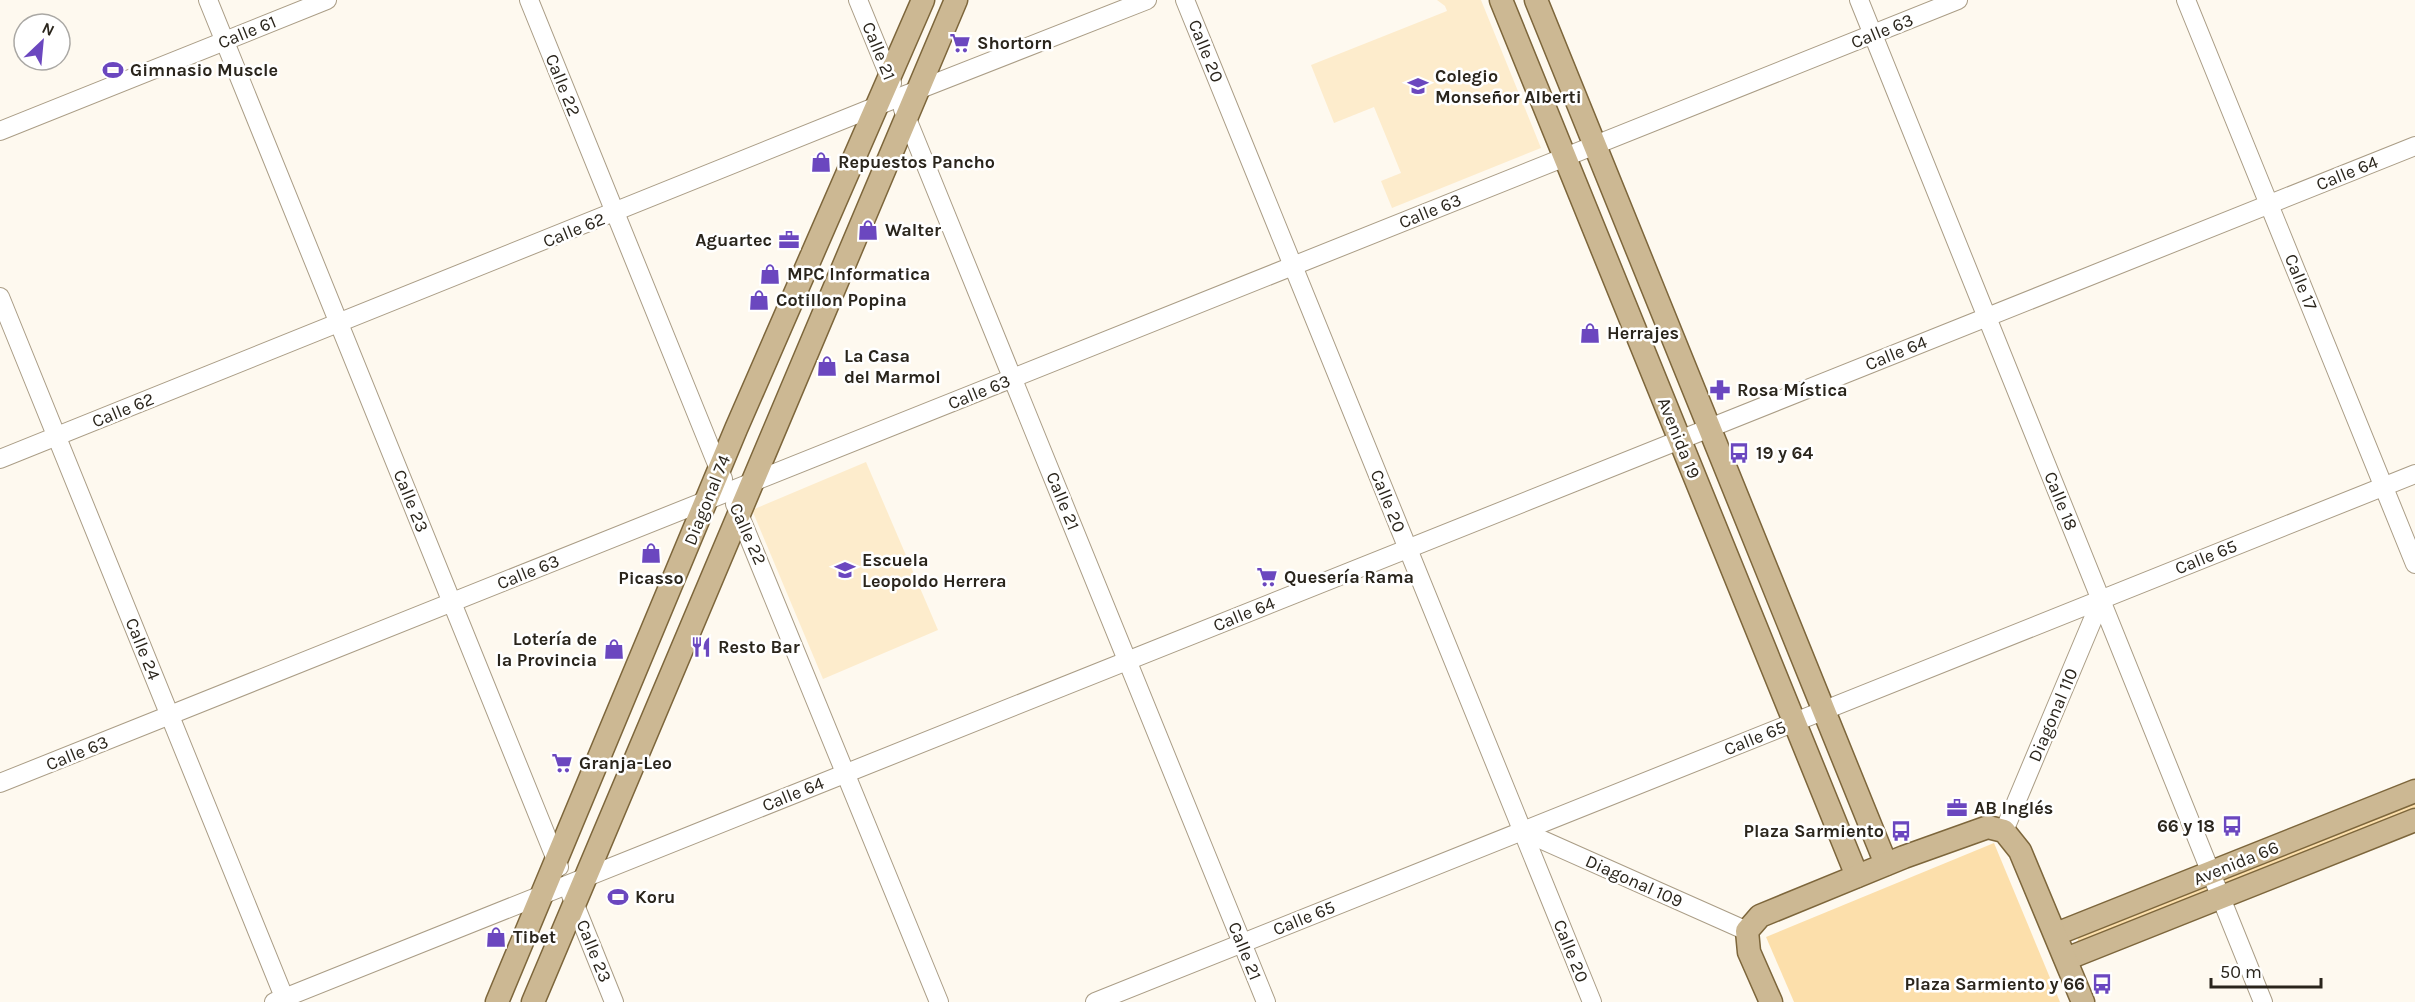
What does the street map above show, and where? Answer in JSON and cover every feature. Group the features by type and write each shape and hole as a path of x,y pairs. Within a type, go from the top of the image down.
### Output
{"main road":[{"name":"Diagonal 74","path":"533,1002 575,889 752,483 898,98 923,0"},
{"name":"Diagonal 74","path":"497,1002 719,471 898,98 956,0"},
{"name":"Avenida 19","path":"1502,0 1857,876"},
{"name":"Avenida 19","path":"1536,0 1887,864"},
{"name":"Avenida 66","path":"2056,934 2415,791"},
{"name":"Avenida 66","path":"2066,959 2415,820"},
{"path":"1771,1002 1749,952 1747,931 1760,916 1988,826 2004,831 2020,851 2083,1002"}],"street":[{"name":"Calle 23","path":"207,0 557,862 575,889 614,1002"},
{"name":"Calle 61","path":"0,131 327,0"},
{"name":"Calle 22","path":"529,0 719,471 740,512 939,1002"},
{"name":"Calle 21","path":"858,0 1266,1002"},
{"name":"Calle 62","path":"0,459 898,98 1148,0"},
{"name":"Calle 20","path":"1185,0 1592,1002"},
{"name":"Calle 18","path":"1859,0 2263,1002"},
{"name":"Calle 63","path":"0,783 1958,0"},
{"name":"Calle 17","path":"2187,0 2415,564"},
{"name":"Calle 64","path":"281,1001 542,895 575,889 846,773 2415,146"},
{"name":"Calle 24","path":"0,297 170,716 281,1001"},
{"name":"Calle 65","path":"1095,1002 2415,474"},
{"name":"Diagonal 110","path":"2004,831 2101,600"},
{"name":"Diagonal 109","path":"1522,831 1747,931"}],"shaded area":[{"name":"Colegio Monseñor Alberti","path":"1437,0 1481,0 1541,148 1392,208 1381,181 1401,173 1374,107 1334,123 1311,65 1447,11 1445,6"},
{"name":"Escuela Leopoldo Herrera","path":"866,462 938,630 823,679 752,510"},
{"path":"2415,798 2415,814 2087,946 2077,942 2081,931"},
{"path":"1994,843 2060,1002 1794,1002 1766,937"}],"place":[{"name":"Shortorn","path":"960,43"},
{"name":"Gimnasio Muscle","path":"113,70"},
{"name":"Colegio Monseñor Alberti","path":"1418,86"},
{"name":"Repuestos Pancho","path":"821,162"},
{"name":"Walter","path":"868,230"},
{"name":"Aguartec","path":"789,240"},
{"name":"MPC Informatica","path":"770,274"},
{"name":"Cotillon Popina","path":"759,300"},
{"name":"Herrajes","path":"1590,333"},
{"name":"La Casa del Marmol","path":"827,366"},
{"name":"Rosa Mística","path":"1720,390"},
{"name":"19 y 64","path":"1739,453"},
{"name":"Picasso","path":"651,553"},
{"name":"Escuela Leopoldo Herrera","path":"845,570"},
{"name":"Quesería Rama","path":"1267,577"},
{"name":"Resto Bar","path":"701,647"},
{"name":"Lotería de la Provincia","path":"614,649"},
{"name":"Granja-Leo","path":"562,763"},
{"name":"AB Inglés","path":"1957,808"},
{"name":"66 y 18","path":"2232,826"},
{"name":"Plaza Sarmiento","path":"1901,831"},
{"name":"Koru","path":"618,897"},
{"name":"Tibet","path":"496,937"},
{"name":"Plaza Sarmiento y 66","path":"2102,984"}]}
